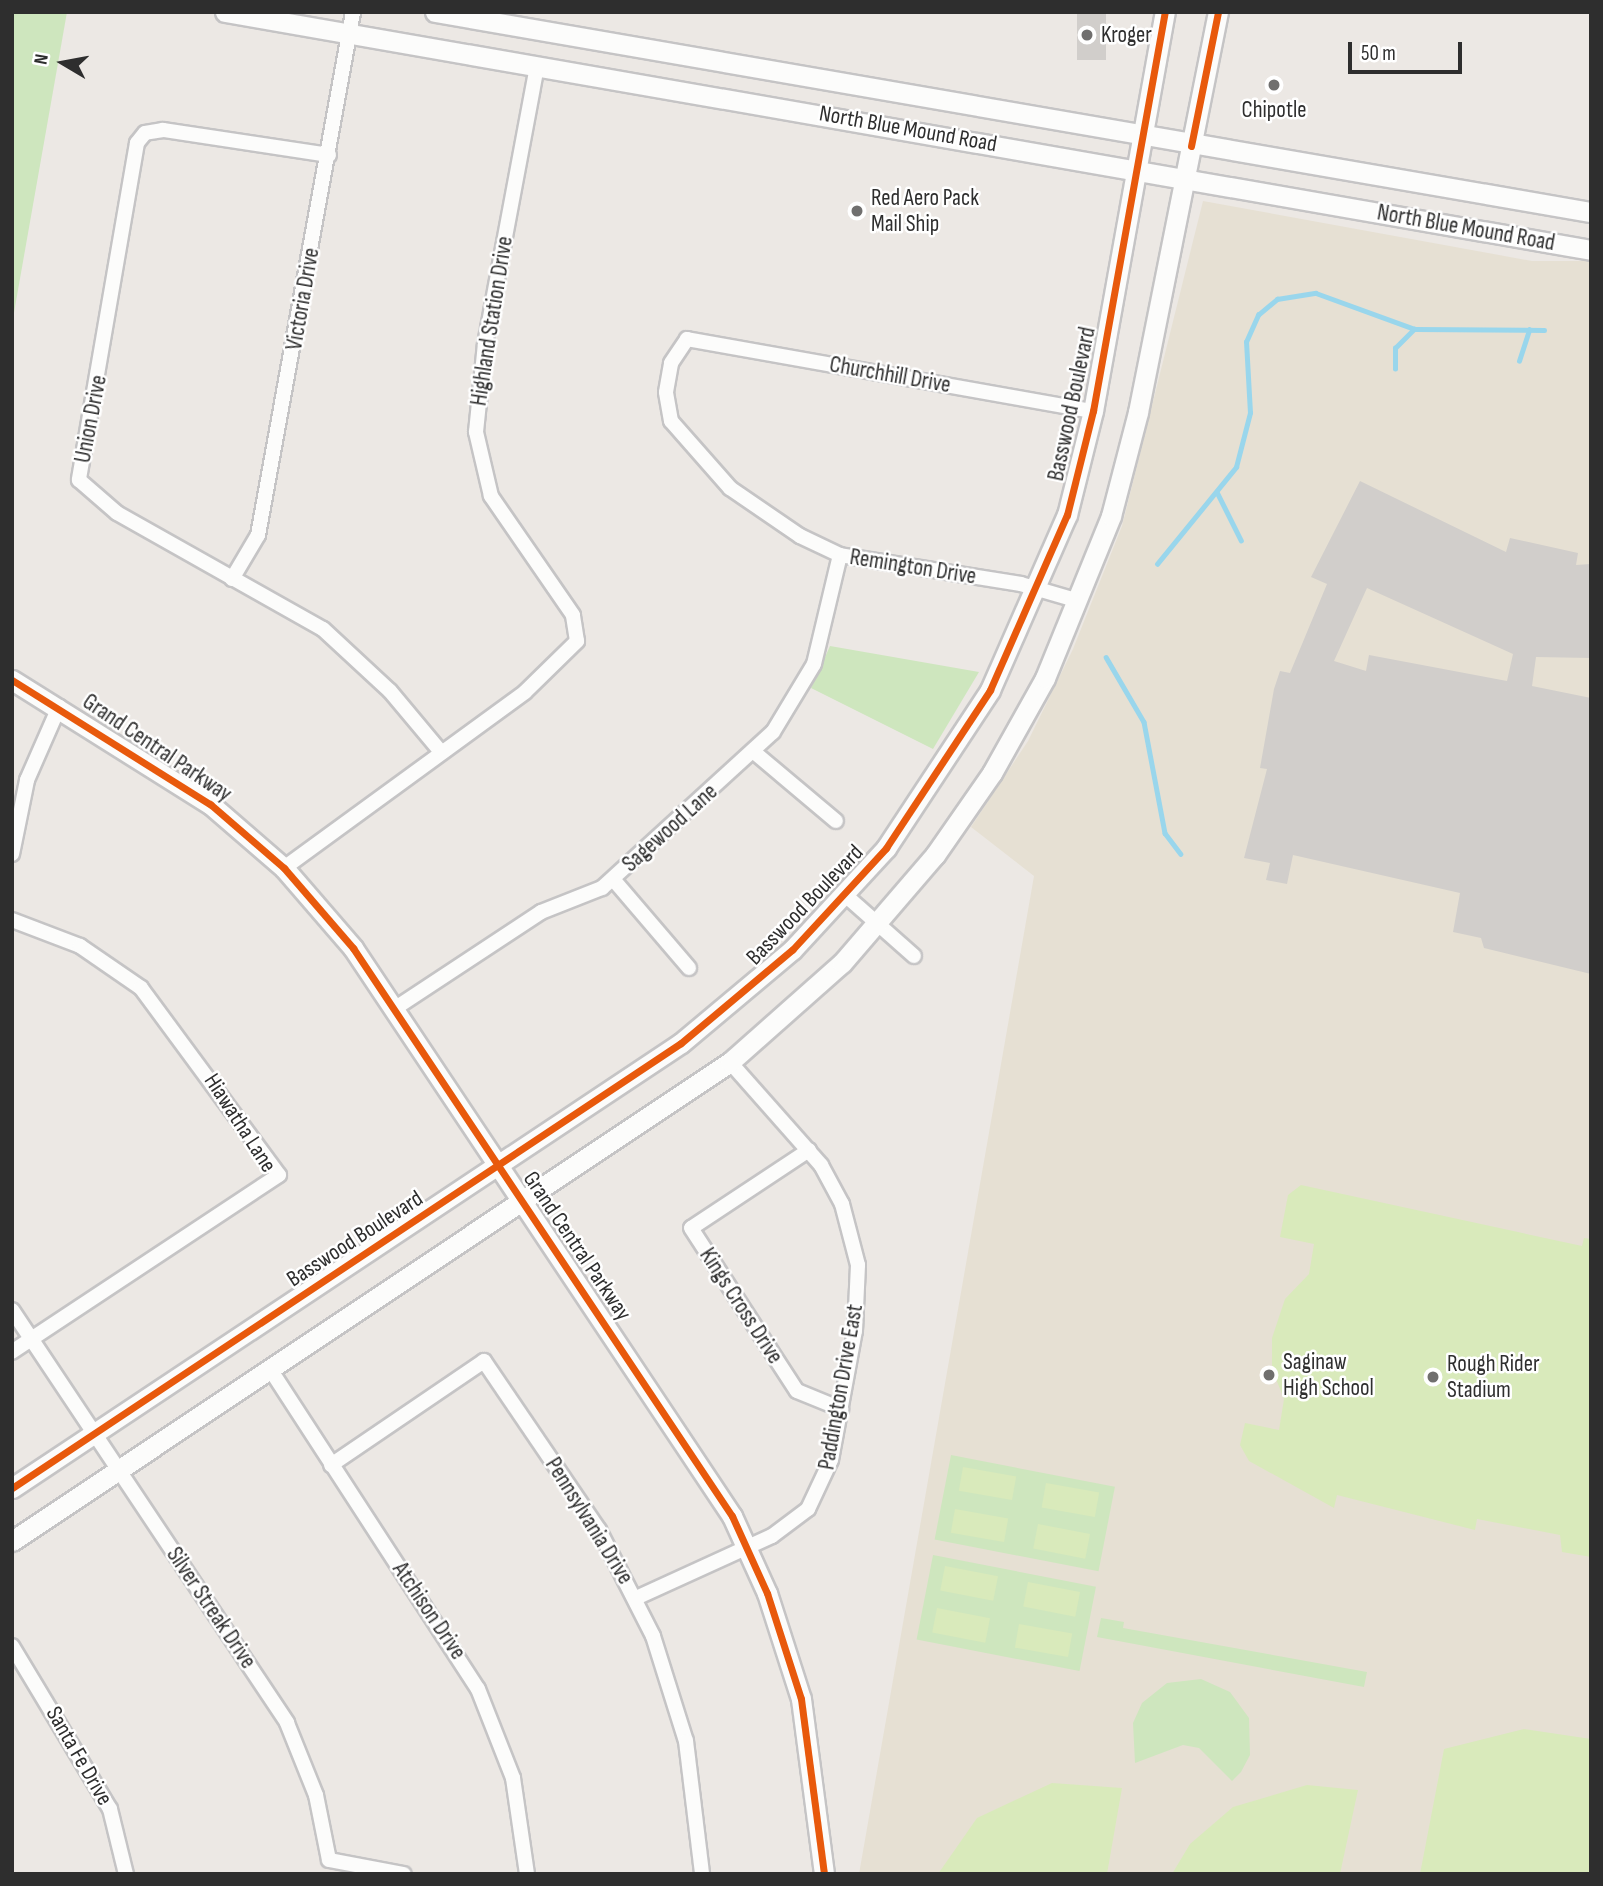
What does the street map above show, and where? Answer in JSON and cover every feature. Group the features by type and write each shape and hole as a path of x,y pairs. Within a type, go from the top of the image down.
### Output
{"main road":[{"name":"North Blue Mound Road","path":"225,12 1587,245"},
{"name":"North Blue Mound Road","path":"435,12 1142,138 1591,212"},
{"name":"Basswood Boulevard","path":"12,1488 500,1166 720,1014 845,895 947,762 1038,589 1073,495 1093,411 1165,12"},
{"path":"12,1541 272,1372 730,1062 801,1003 878,924 992,773 1079,601 1111,516 1138,412 1218,12"},
{"name":"Grand Central Parkway","path":"12,680 210,804 284,868 353,948 697,1459 748,1548 801,1699 824,1874"}],"street":[{"name":"Victoria Drive","path":"232,579 258,535 353,12"},
{"name":"Highland Station Drive","path":"284,868 558,665 579,632 573,615 491,496 476,432 485,344 537,65"},
{"name":"Union Drive","path":"329,155 153,130 137,143 124,198 79,480 93,498 323,629 390,691 441,752"},
{"name":"Churchhill Drive","path":"687,339 1093,411"},
{"name":"Remington Drive","path":"687,339 671,363 666,392 671,421 730,488 840,555 1038,589 1079,601"},
{"name":"Sagewood Lane","path":"394,1009 541,912 613,879 754,752 803,690 840,555"},
{"path":"12,854 27,780 59,707"},
{"path":"754,752 836,821"},
{"path":"613,879 689,968"},
{"path":"845,895 914,956"},
{"name":"Hiawatha Lane","path":"12,920 80,946 141,988 279,1175 32,1338"},
{"name":"Paddington Drive East","path":"636,1598 748,1548 795,1521 817,1497 841,1409 858,1265 842,1204 809,1150 730,1062"},
{"name":"Kings Cross Drive","path":"809,1150 691,1228 797,1391 841,1409"},
{"name":"Silver Streak Drive","path":"12,1310 287,1723 316,1795 329,1860 404,1874"},
{"path":"12,1352 32,1338"},
{"name":"Pennsylvania Drive","path":"331,1465 484,1361 599,1530 636,1598 686,1741 702,1874"},
{"name":"Atchison Drive","path":"272,1372 478,1689 513,1778 527,1874"},
{"name":"Santa Fe Drive","path":"12,1646 110,1809 126,1874"}],"shaded area":[{"name":"Saginaw High School","path":"1203,201 1532,261 1591,261 1591,1874 859,1874 1034,876 971,827 1028,741 1073,649 1122,526"}],"green space":[{"path":"14,12 67,12 12,324 12,23"},
{"path":"830,646 979,672 933,749 811,688"},
{"name":"Rough Rider Stadium","path":"1301,1185 1582,1246 1584,1238 1591,1239 1591,1557 1562,1552 1560,1535 1477,1519 1475,1530 1337,1495 1334,1508 1249,1461 1240,1445 1245,1423 1279,1430 1284,1399 1272,1369 1272,1338 1285,1299 1309,1274 1314,1244 1280,1237 1288,1195"},
{"path":"951,1455 1115,1487 1099,1571 935,1539"},
{"path":"963,1467 1016,1476 1012,1500 959,1491"},
{"path":"1046,1483 1099,1492 1095,1517 1042,1508"},
{"path":"955,1509 1008,1518 1004,1542 951,1533"},
{"path":"1038,1524 1090,1534 1085,1559 1033,1549"},
{"path":"933,1555 1096,1587 1080,1671 917,1639"},
{"path":"945,1566 998,1576 993,1601 940,1591"},
{"path":"1028,1582 1080,1592 1075,1617 1023,1607"},
{"path":"937,1608 990,1618 985,1643 932,1633"},
{"path":"1101,1618 1124,1622 1123,1628 1367,1672 1364,1687 1097,1637"},
{"path":"1019,1624 1072,1633 1068,1657 1015,1648"},
{"path":"1201,1679 1230,1692 1249,1718 1250,1755 1241,1772 1232,1781 1199,1748 1183,1745 1135,1763 1133,1723 1142,1703 1167,1683"},
{"path":"1524,1729 1591,1739 1591,1874 1420,1874 1444,1749"},
{"path":"1052,1783 1122,1788 1107,1874 938,1874 977,1818"},
{"path":"1307,1785 1358,1790 1340,1874 1172,1874 1190,1844 1233,1807"}],"building":[{"name":"Kroger","path":"1077,12 1106,12 1106,60 1077,60"},
{"path":"1360,481 1506,552 1510,538 1578,553 1576,565 1591,564 1591,658 1536,657 1532,686 1591,698 1591,974 1484,948 1481,938 1453,932 1460,893 1293,855 1287,884 1266,880 1270,863 1244,858 1267,769 1260,768 1274,689 1280,671 1290,673 1327,584 1311,577","holes":["1367,588 1513,654 1507,681 1369,655 1366,671 1334,661"]}],"waterway":[{"path":"1157,564 1236,467 1250,413 1246,342 1258,315 1277,299 1316,293 1415,329 1544,330"},
{"path":"1395,369 1395,348 1414,329"},
{"path":"1519,361 1529,330"},
{"path":"1217,492 1241,540"},
{"path":"1106,657 1144,722 1165,833 1181,854"}],"cycle path":[{"path":"12,1488 681,1043 792,950 886,848 990,690 1067,515 1093,411 1165,12"},
{"path":"1191,146 1218,12"},
{"path":"12,680 210,804 284,868 353,948 732,1516 767,1593 801,1699 824,1874"}],"place":[{"name":"Kroger","path":"1087,35"},
{"name":"Chipotle","path":"1274,85"},
{"name":"Red Aero Pack Mail Ship","path":"857,211"},
{"name":"Saginaw High School","path":"1269,1375"},
{"name":"Rough Rider Stadium","path":"1433,1377"}]}
